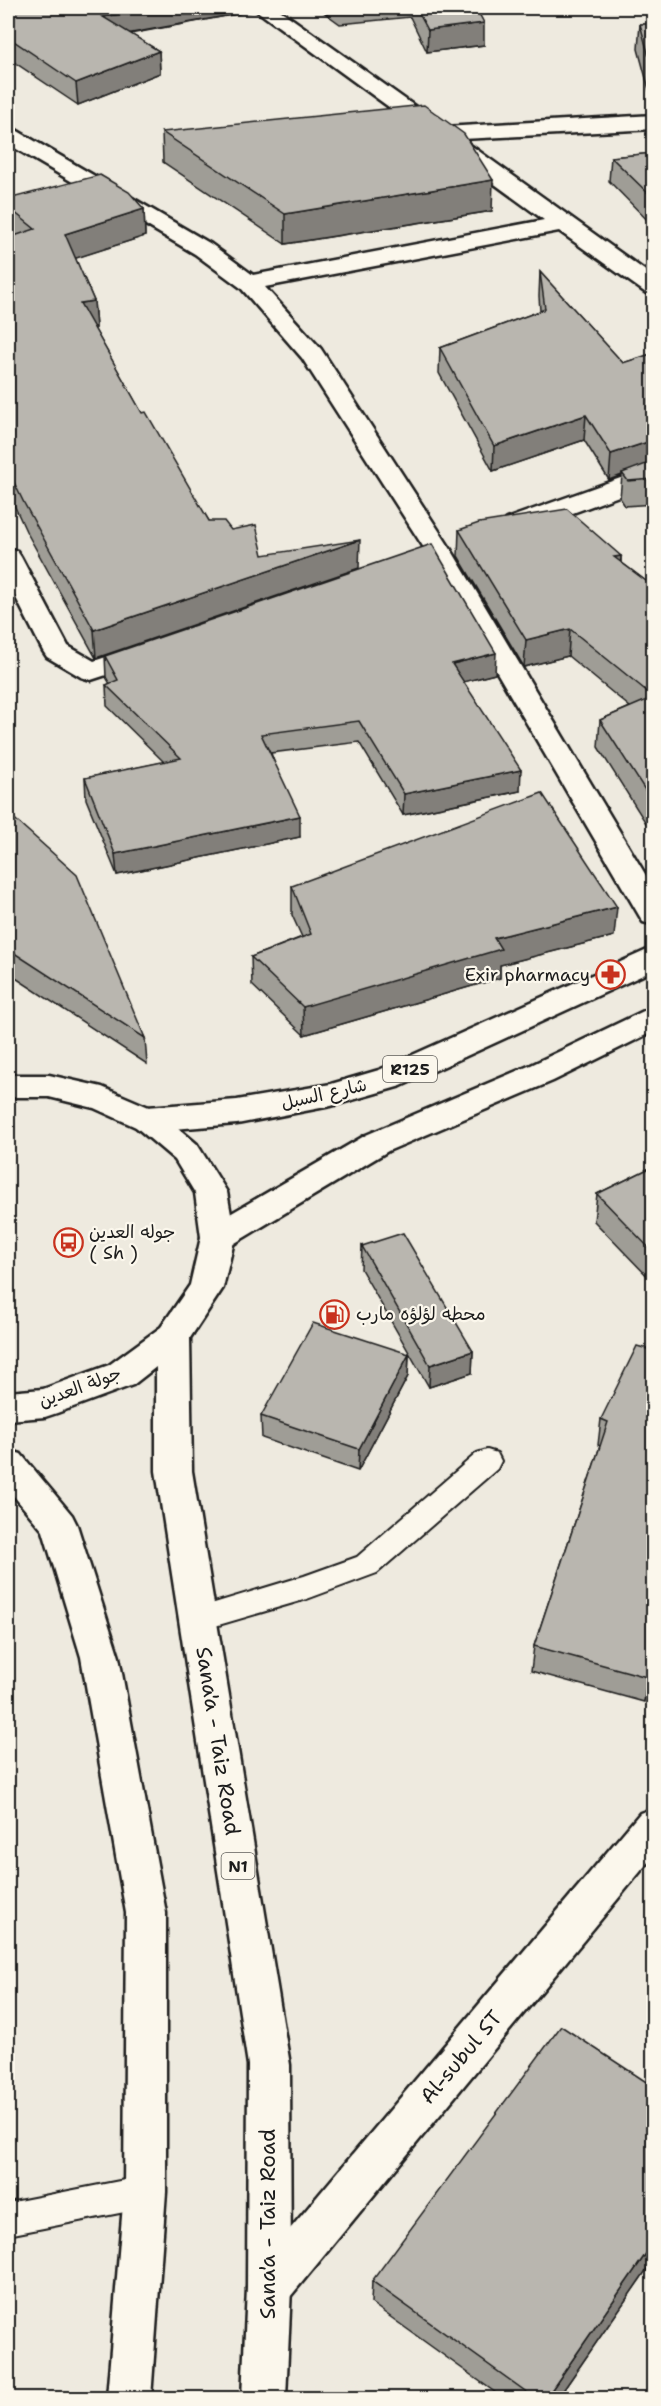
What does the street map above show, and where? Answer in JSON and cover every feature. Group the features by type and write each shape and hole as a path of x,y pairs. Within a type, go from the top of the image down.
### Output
{"main road":[{"path":"264,8 654,288"},
{"path":"438,134 654,122"},
{"path":"8,135 203,249 249,282 312,354 439,551 654,915"},
{"path":"249,282 563,223"},
{"path":"492,533 565,519 654,474"},
{"path":"8,557 57,651 91,671 170,644"},
{"name":"شارع السبل","path":"147,1119 237,1112 331,1095 390,1078 654,957"},
{"path":"218,1237 377,1143 542,1073 654,1017"},
{"name":"جولة العدين","path":"8,1086 49,1086 102,1098 147,1119 186,1152 211,1192 218,1237 206,1288 173,1336 121,1375 45,1403 8,1406"},
{"name":"Sana'a - Taiz Road","path":"173,1336 174,1471 269,2065 269,2288 264,2398"},
{"path":"8,1464 59,1525 100,1657 146,1913 145,2192 129,2398"},
{"name":"Al-subul ST","path":"269,2288 654,1826"}],"lane":[{"path":"198,1619 307,1587 367,1565 487,1461"},
{"path":"8,2219 145,2192"}],"building":[{"path":"8,8 154,8 103,17 159,51 76,83 8,37"},
{"path":"416,8 476,8 484,23 428,30"},
{"path":"640,24 654,24 654,75"},
{"path":"424,105 464,134 493,180 285,214 162,132"},
{"path":"654,153 654,199 611,157"},
{"path":"100,175 129,192 144,209 65,234 94,301 80,303 142,413 146,412 209,521 224,521 231,530 256,525 263,555 360,540 94,630 8,470 8,238 35,229 8,207 8,199"},
{"path":"540,272 623,363 654,353 654,440 611,454 586,415 494,446 440,348 545,309"},
{"path":"654,461 654,479 628,481 622,473"},
{"path":"567,509 621,556 614,557 654,587 654,697 570,629 526,640 459,530 479,523"},
{"path":"432,544 496,653 452,664 521,770 404,794 359,721 261,734 300,816 115,854 85,778 181,758 106,685 118,680 105,656"},
{"path":"654,697 654,804 600,720"},
{"path":"542,793 617,907 494,938 501,949 303,1007 251,957 311,934 292,886"},
{"path":"8,813 77,875 145,1038 8,949"},
{"path":"654,1166 654,1253 597,1194"},
{"path":"403,1233 473,1351 430,1365 362,1246"},
{"path":"313,1323 409,1354 359,1449 261,1416"},
{"path":"637,1346 654,1351 654,1656 647,1677 534,1646 608,1422 601,1419"},
{"path":"561,2026 654,2087 654,2242 546,2398 535,2398 372,2281"}],"place":[{"name":"Exir pharmacy","path":"611,975"},
{"name":"جوله العدين ( Sh )","path":"68,1242"},
{"name":"محطه لؤلؤه مارب","path":"335,1314"}]}
